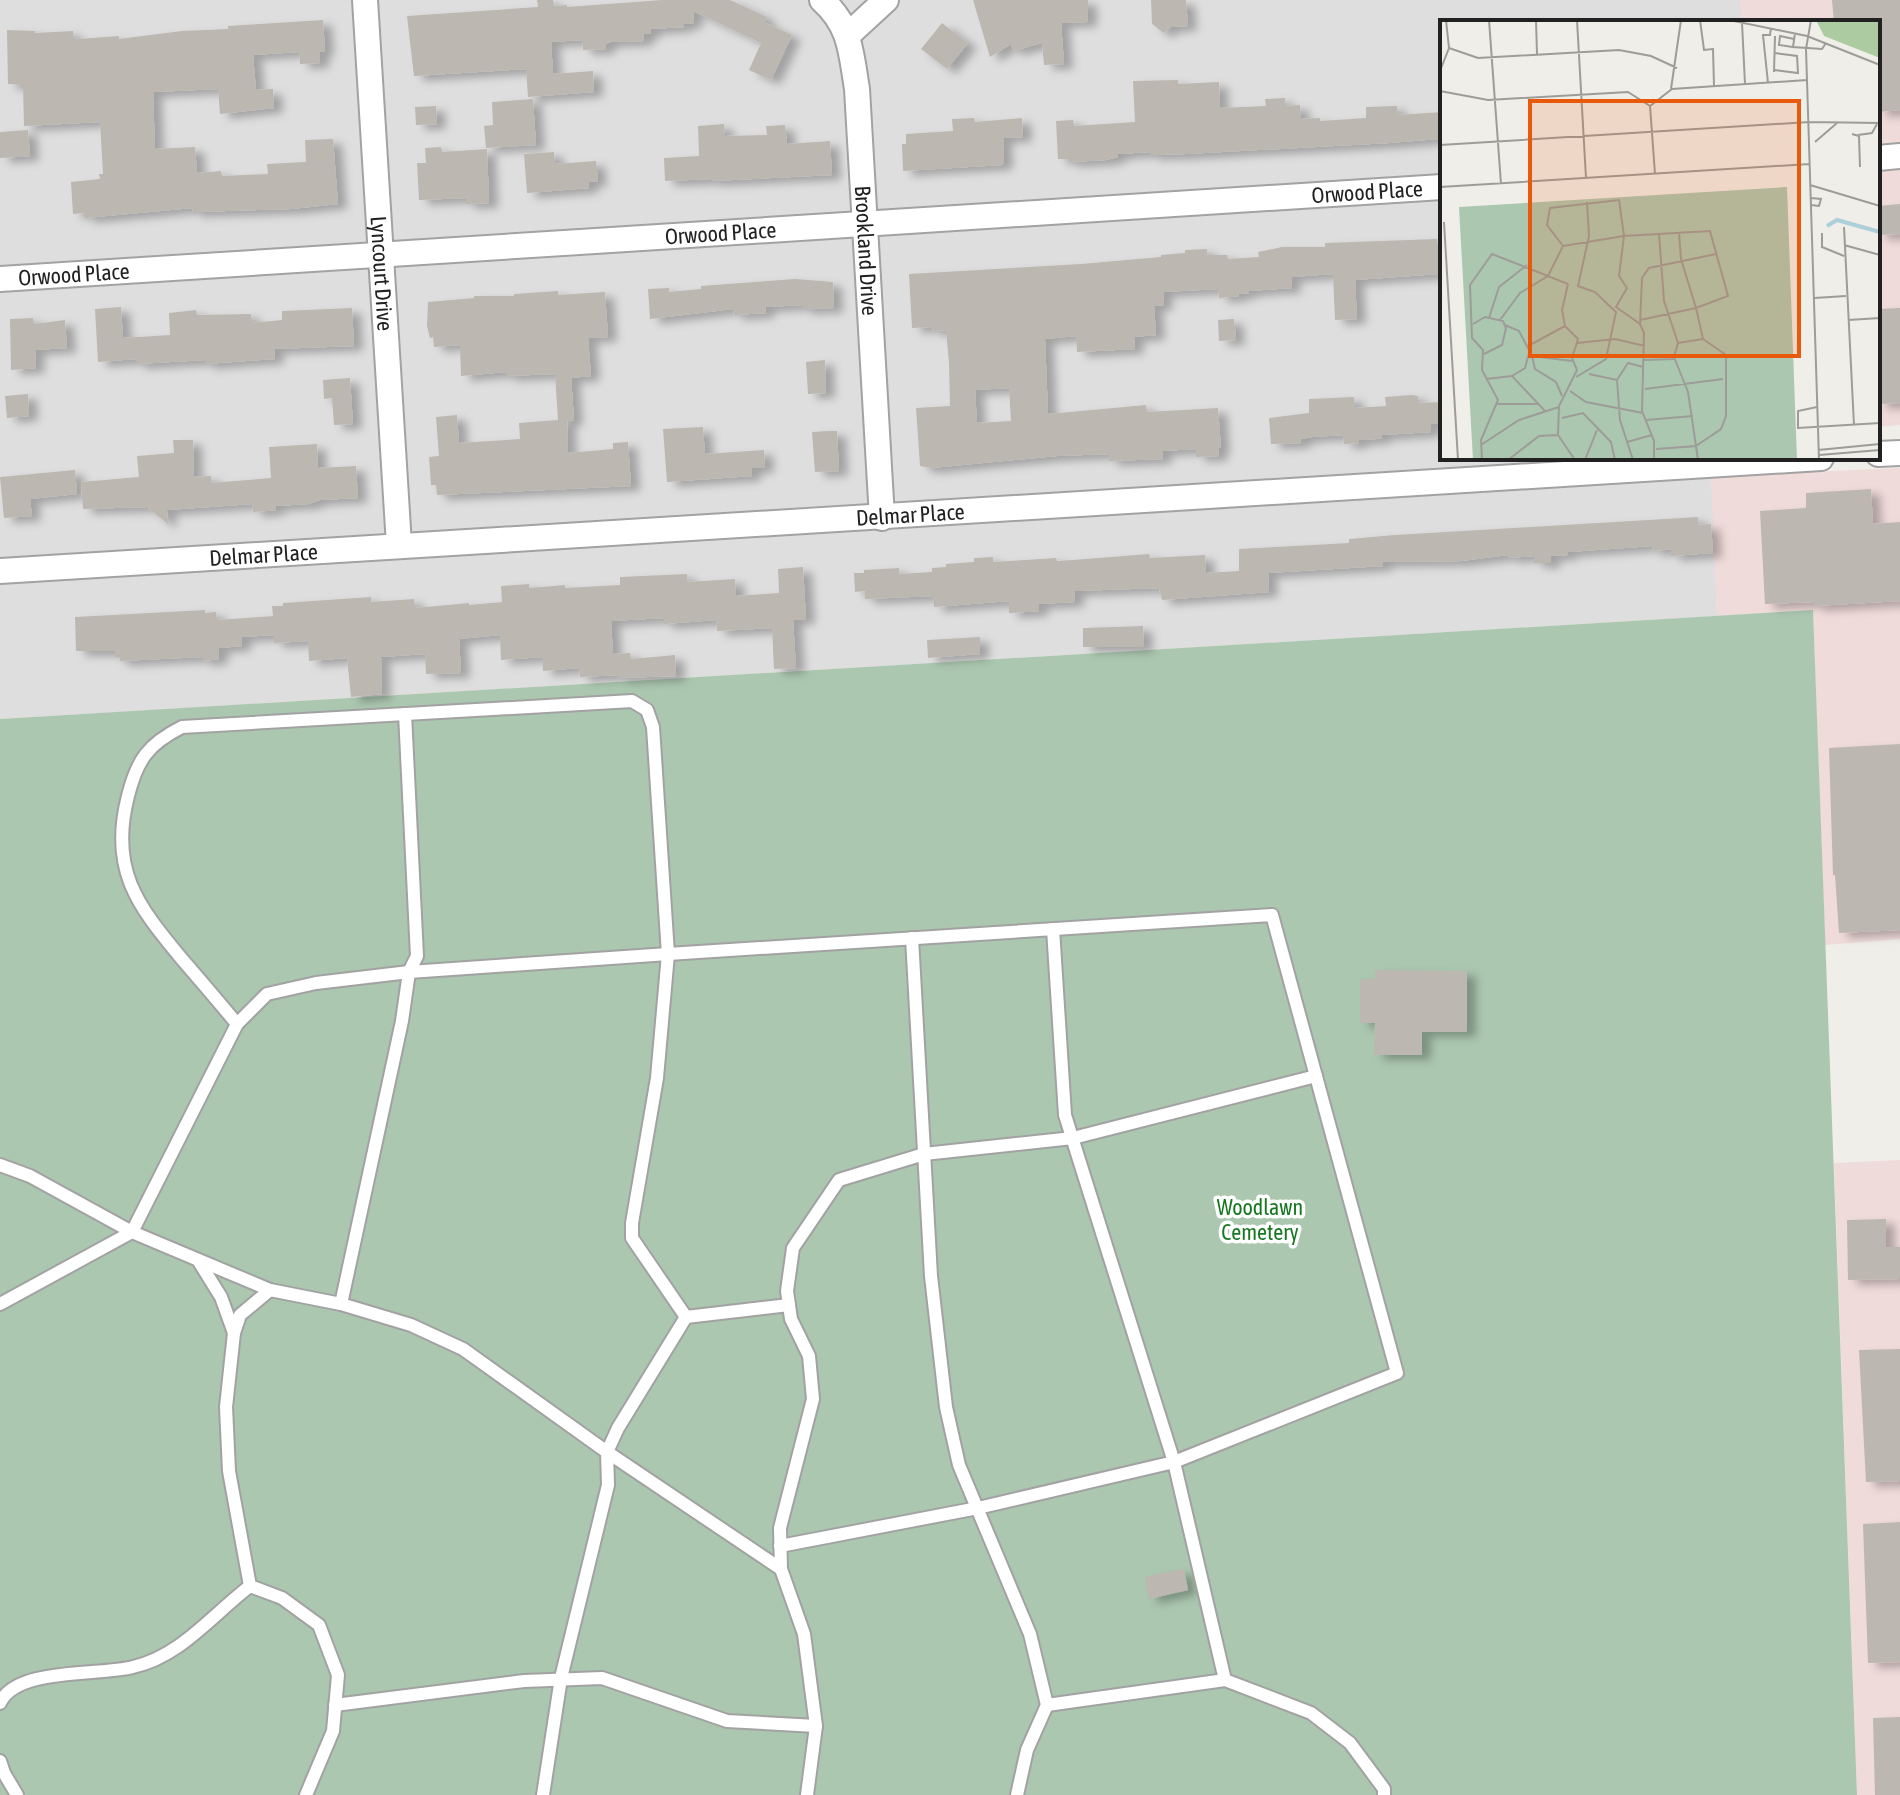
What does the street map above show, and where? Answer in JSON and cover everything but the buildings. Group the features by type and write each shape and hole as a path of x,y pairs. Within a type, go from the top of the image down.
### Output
{"street":[{"name":"Lyncourt Drive","path":"365,0 399,545"},
{"path":"822,0 833,10 848,35 886,0"},
{"name":"Brookland Drive","path":"848,35 857,89 882,518"},
{"path":"1880,158 1900,156"},
{"name":"Orwood Place","path":"0,279 1440,187"},
{"path":"1880,454 1900,453"},
{"name":"Delmar Place","path":"0,571 1790,460"}],"lane":[{"path":"237,1024 146,916 126,874 121,822 142,757 162,737 182,727 632,701 647,710 653,727 668,954 657,1078 632,1238 686,1317"},
{"path":"341,1304 402,1021 409,972 417,956 405,714"},
{"path":"0,1304 132,1232 237,1024 267,994 316,983 409,972 1272,915 1397,1373 1174,1462 978,1508 780,1546"},
{"path":"1053,929 1065,1115 1174,1462 1225,1680"},
{"path":"912,938 931,1276 946,1407 959,1465 1030,1634 1047,1705 1027,1750 1017,1795"},
{"path":"807,1795 816,1726 804,1634 781,1569 780,1528 813,1399 809,1356 791,1319 787,1291 793,1248 839,1180 924,1154 1073,1138 1316,1076"},
{"path":"0,1165 30,1176 132,1232 270,1290 341,1304 411,1325 463,1349 607,1452 781,1569"},
{"path":"198,1260 221,1297 234,1333"},
{"path":"250,1586 229,1471 226,1407 234,1333 240,1315 270,1290"},
{"path":"686,1317 789,1305"},
{"path":"543,1795 561,1678 608,1485 607,1452 618,1428 686,1317"},
{"path":"0,1684 133,1667 165,1655 194,1635 250,1586"},
{"path":"250,1586 282,1598 319,1625 338,1675 333,1731 306,1795"},
{"path":"335,1705 561,1678 602,1678 727,1721 816,1726"},
{"path":"1047,1705 1225,1680 1311,1713 1350,1743 1384,1789 1384,1795"},
{"path":"0,1703 4,1695 19,1683"},
{"path":"0,1761 17,1795"}],"shaded area":[{"path":"0,0 1740,0 1742,19 1798,17 1798,20 1440,20 1440,460 1711,460 1717,616 0,719"},
{"path":"1740,0 1900,0 1900,425 1880,427 1880,20 1798,20 1797,17 1741,19"},
{"path":"1900,468 1900,939 1825,945 1813,611 1717,616 1711,476"},
{"path":"1900,1160 1900,1795 1857,1795 1834,1163"}],"green space":[{"name":"Woodlawn Cemetery","path":"1813,610 1857,1795 0,1795 0,719"}]}
